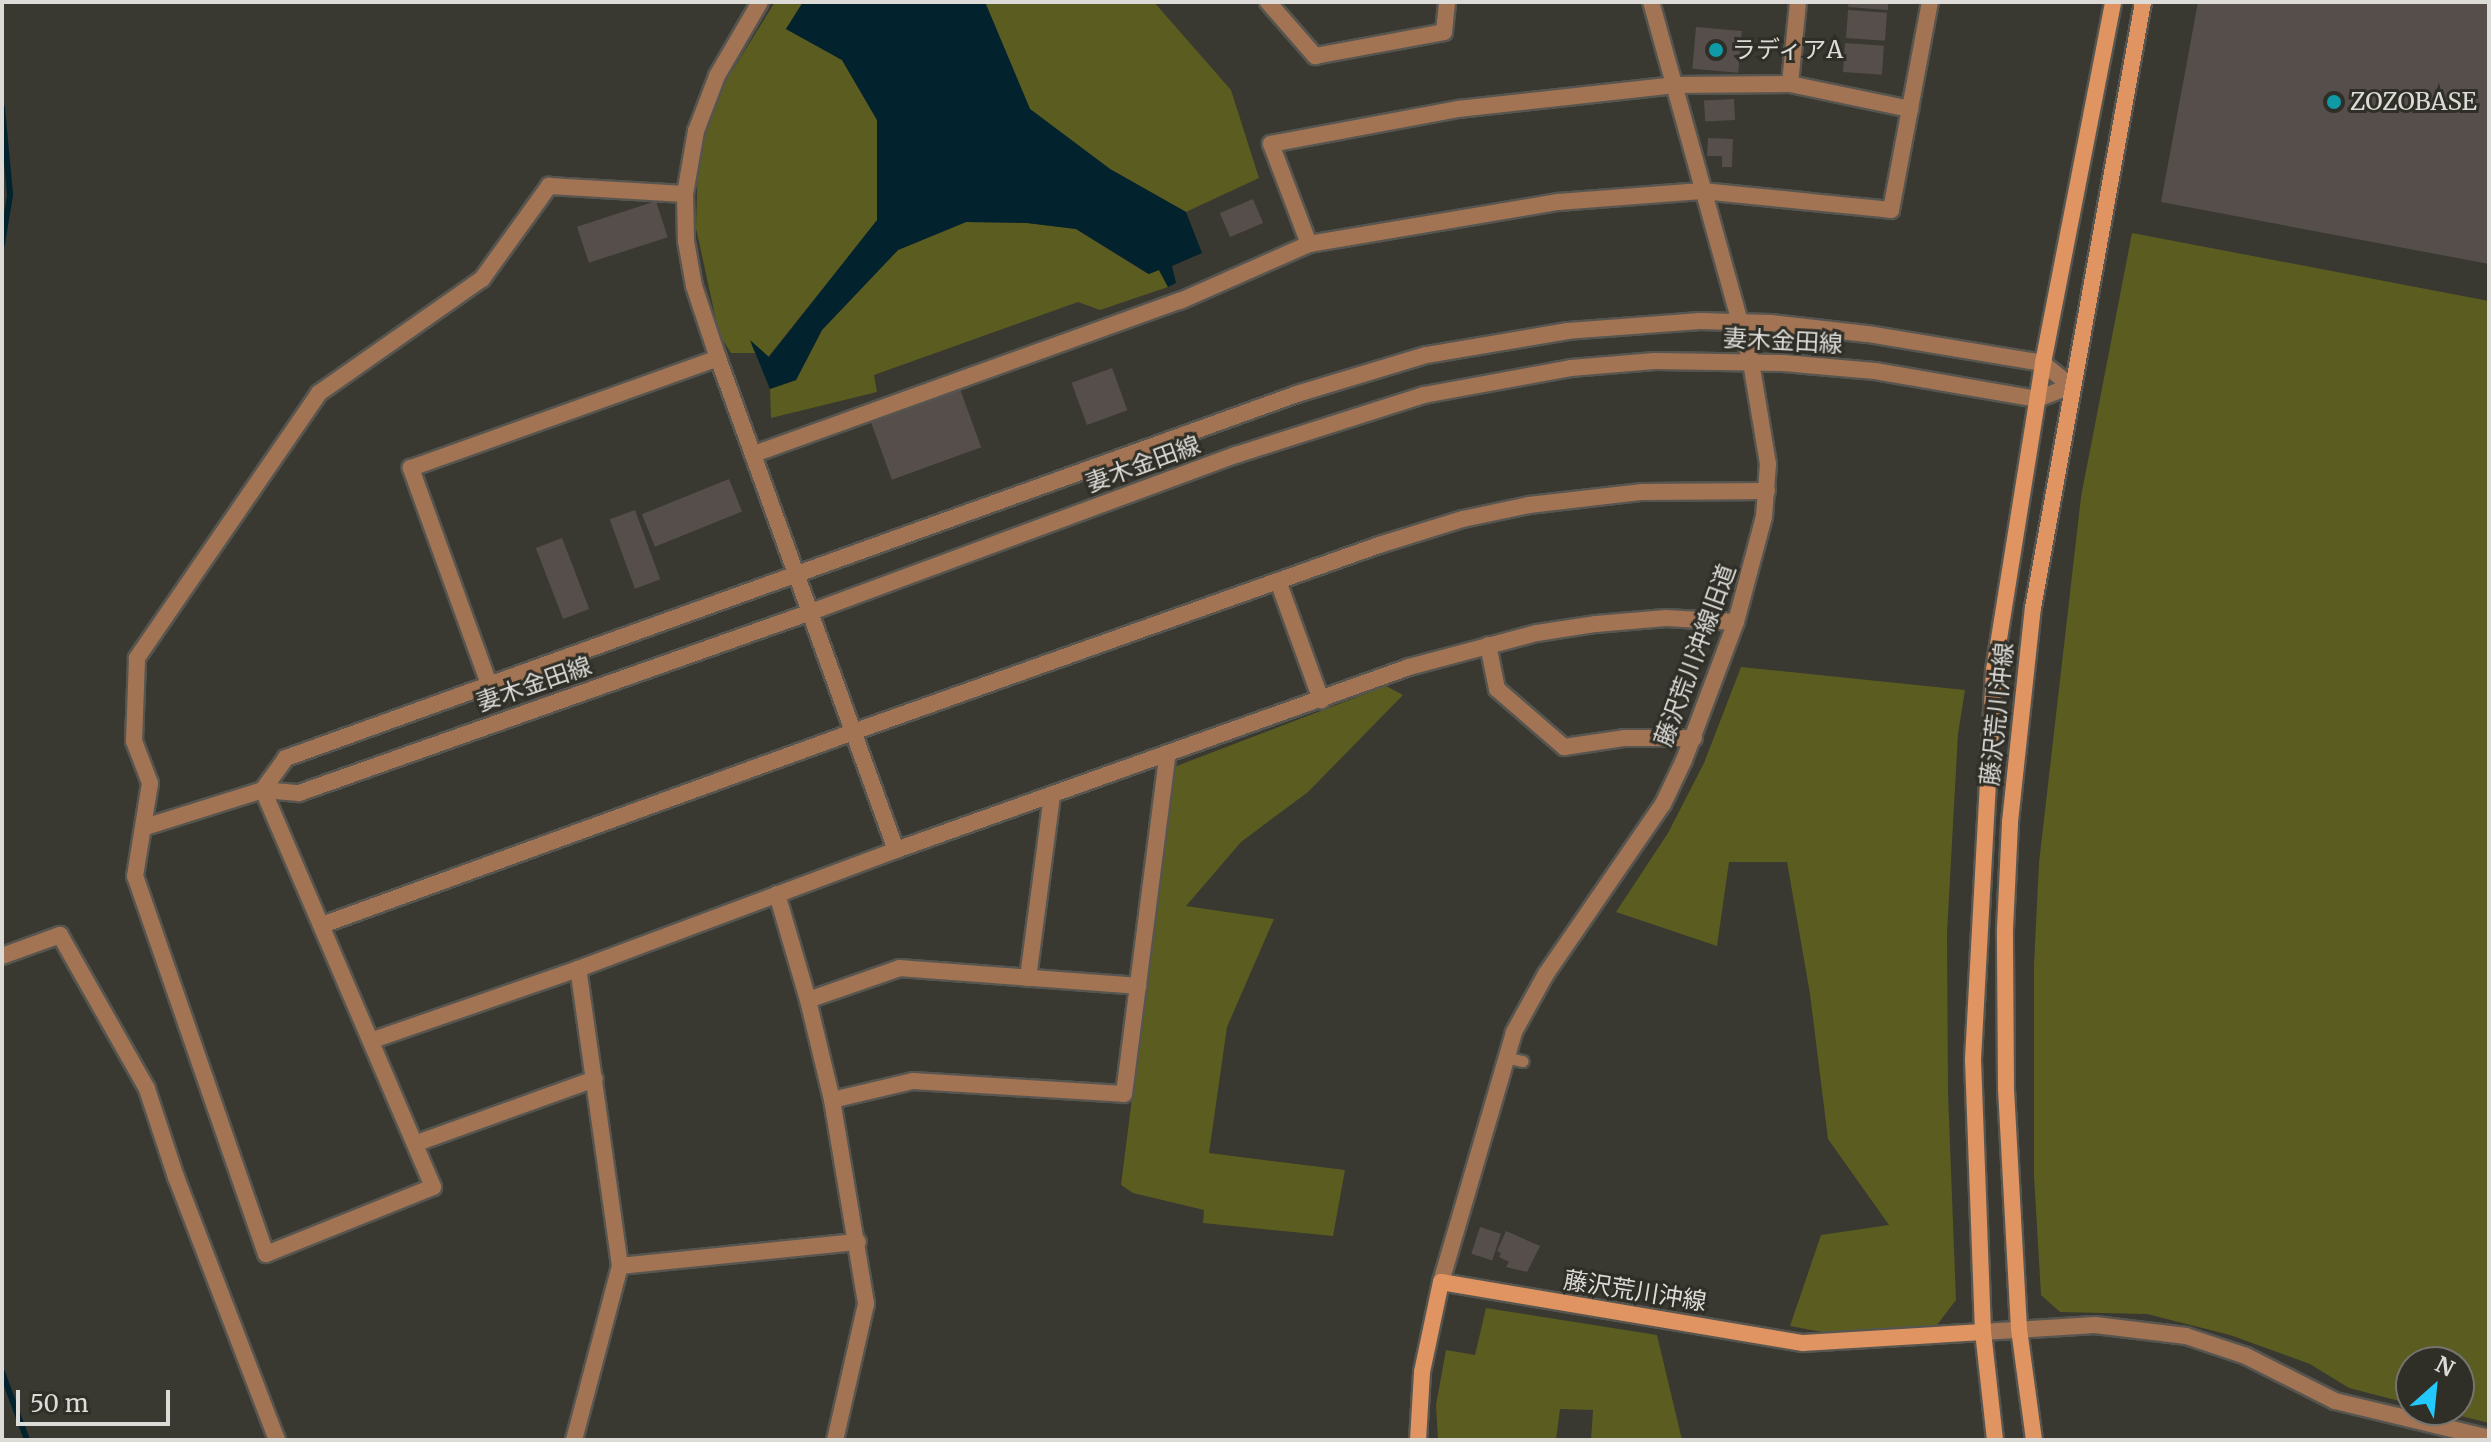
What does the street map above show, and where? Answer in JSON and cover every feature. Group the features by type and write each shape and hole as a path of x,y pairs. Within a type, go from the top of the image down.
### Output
{"main road":[{"name":"藤沢荒川沖線","path":"1995,1440 1983,1332 1973,1059 1985,786 1994,670 2043,363 2113,2"},
{"name":"藤沢荒川沖線","path":"2034,1440 2019,1329 2006,1088 2005,929 2010,822 2033,608 2143,2"},
{"name":"藤沢荒川沖線","path":"1441,1282 1803,1343 1983,1332"},
{"path":"1418,1440 1422,1372 1441,1282"}],"street":[{"path":"760,2 717,76 696,131 685,194 686,241 694,286 718,358 896,850"},
{"path":"1268,2 1315,56 1444,32 1447,2"},
{"name":"藤沢荒川沖線旧道","path":"1441,1282 1514,1032 1546,974 1663,804 1694,738 1736,622 1759,545 1767,491 1765,437 1751,362 1651,2"},
{"path":"1790,84 1798,2"},
{"path":"754,454 1180,301 1309,244 1558,202 1702,191 1891,210 1930,2"},
{"path":"1309,244 1271,144 1458,109 1674,85 1790,84 1910,109"},
{"path":"263,790 373,1040 433,1187 266,1254 135,876 150,783 134,741 137,658 319,393 482,279 549,186 685,194"},
{"name":"妻木金田線","path":"263,790 286,758 1297,394 1426,355 1568,331 1660,323 1740,322 1867,334 2043,363"},
{"path":"489,684 411,468 718,358"},
{"name":"妻木金田線","path":"145,827 263,790 299,793 811,612 1236,455 1424,395 1571,368 1655,361 1751,362 1875,371 2037,399"},
{"path":"2037,399 2071,386 2043,363"},
{"path":"322,925 853,732 1278,581 1463,519 1529,505 1642,492 1767,491"},
{"path":"1278,581 1321,700"},
{"path":"373,1040 578,969 896,850 1167,756 1409,667 1488,645 1596,624 1666,618 1736,622"},
{"path":"1488,645 1497,689 1564,747 1625,738 1694,738"},
{"path":"832,1100 913,1081 1124,1094 1167,756"},
{"path":"1028,978 1052,796"},
{"path":"777,894 808,1000 832,1100 866,1304 835,1440"},
{"path":"2,956 60,935 147,1089 176,1177 277,1440"},
{"path":"808,1000 900,968 1138,986"},
{"path":"574,1440 620,1266 578,969"},
{"path":"417,1143 595,1079"},
{"path":"620,1266 858,1242"},
{"path":"1983,1332 2095,1325 2186,1336 2246,1356 2335,1401 2489,1438"}],"lane":[{"path":"1505,1057 1523,1061"}],"shaded area":[{"path":"775,2 803,2 786,29 842,60 877,120 879,173 877,221 768,357 751,343 755,353 731,353 719,334 696,228 698,158 719,92"},
{"path":"985,2 1154,2 1231,90 1259,178 1186,212 1110,169 1030,109"},
{"path":"966,222 1027,223 1076,229 1148,274 1159,270 1168,287 1100,310 1078,302 874,375 877,392 771,418 770,389 796,380 822,330 898,250"},
{"path":"2132,233 2489,301 2489,1423 2475,1420 2475,1346 2395,1346 2395,1400 2349,1388 2310,1364 2230,1335 2147,1314 2060,1312 2041,1295 2034,1176 2034,965 2039,863 2081,497"},
{"path":"1741,667 1965,690 1958,734 1947,933 1948,1093 1956,1300 1937,1325 1822,1332 1790,1326 1821,1235 1889,1225 1828,1139 1810,994 1787,862 1729,862 1717,946 1616,912 1668,833 1704,763"},
{"path":"1386,686 1403,695 1308,792 1241,842 1186,906 1274,919 1227,1027 1209,1153 1345,1170 1333,1236 1203,1223 1204,1210 1133,1193 1121,1185 1174,767"},
{"path":"1486,1308 1657,1335 1682,1440 1591,1440 1593,1410 1560,1409 1556,1440 1438,1440 1436,1405 1446,1350 1475,1355"}],"water":[{"path":"803,2 985,2 1030,109 1110,169 1186,212 1202,253 1172,266 1176,283 1168,287 1159,270 1149,274 1076,229 1027,223 966,222 898,250 822,330 796,380 770,389 750,340 769,357 877,220 877,120 842,60 786,29"}],"building":[{"path":"1849,2 1888,2 1888,10 1848,7"},
{"name":"ZOZOBASE","path":"2198,2 2489,2 2489,264 2161,202"},
{"path":"1848,10 1887,13 1885,41 1846,38"},
{"name":"ラディアA","path":"1696,27 1742,31 1738,73 1692,69"},
{"path":"1845,43 1884,46 1882,75 1843,72"},
{"path":"1734,99 1735,120 1705,122 1704,101"},
{"path":"1708,138 1733,139 1732,167 1722,167 1722,156 1707,156"},
{"path":"1253,199 1263,223 1230,237 1220,213"},
{"path":"656,201 668,237 589,263 577,227"},
{"path":"1112,368 1127,410 1087,425 1072,383"},
{"path":"960,389 981,447 892,480 871,421"},
{"path":"729,479 742,511 655,547 642,514"},
{"path":"635,510 660,580 635,589 610,519"},
{"path":"562,538 589,609 563,619 536,548"},
{"path":"1480,1227 1501,1234 1492,1260 1471,1254"},
{"path":"1506,1231 1540,1246 1527,1272 1506,1267 1509,1262 1499,1257 1501,1253 1497,1251"}],"waterway":[{"path":"2,108 10,195 2,244"},
{"path":"2,1372 27,1440"}],"place":[{"name":"ラディアA","path":"1716,50"},
{"name":"ZOZOBASE","path":"2334,102"}]}
